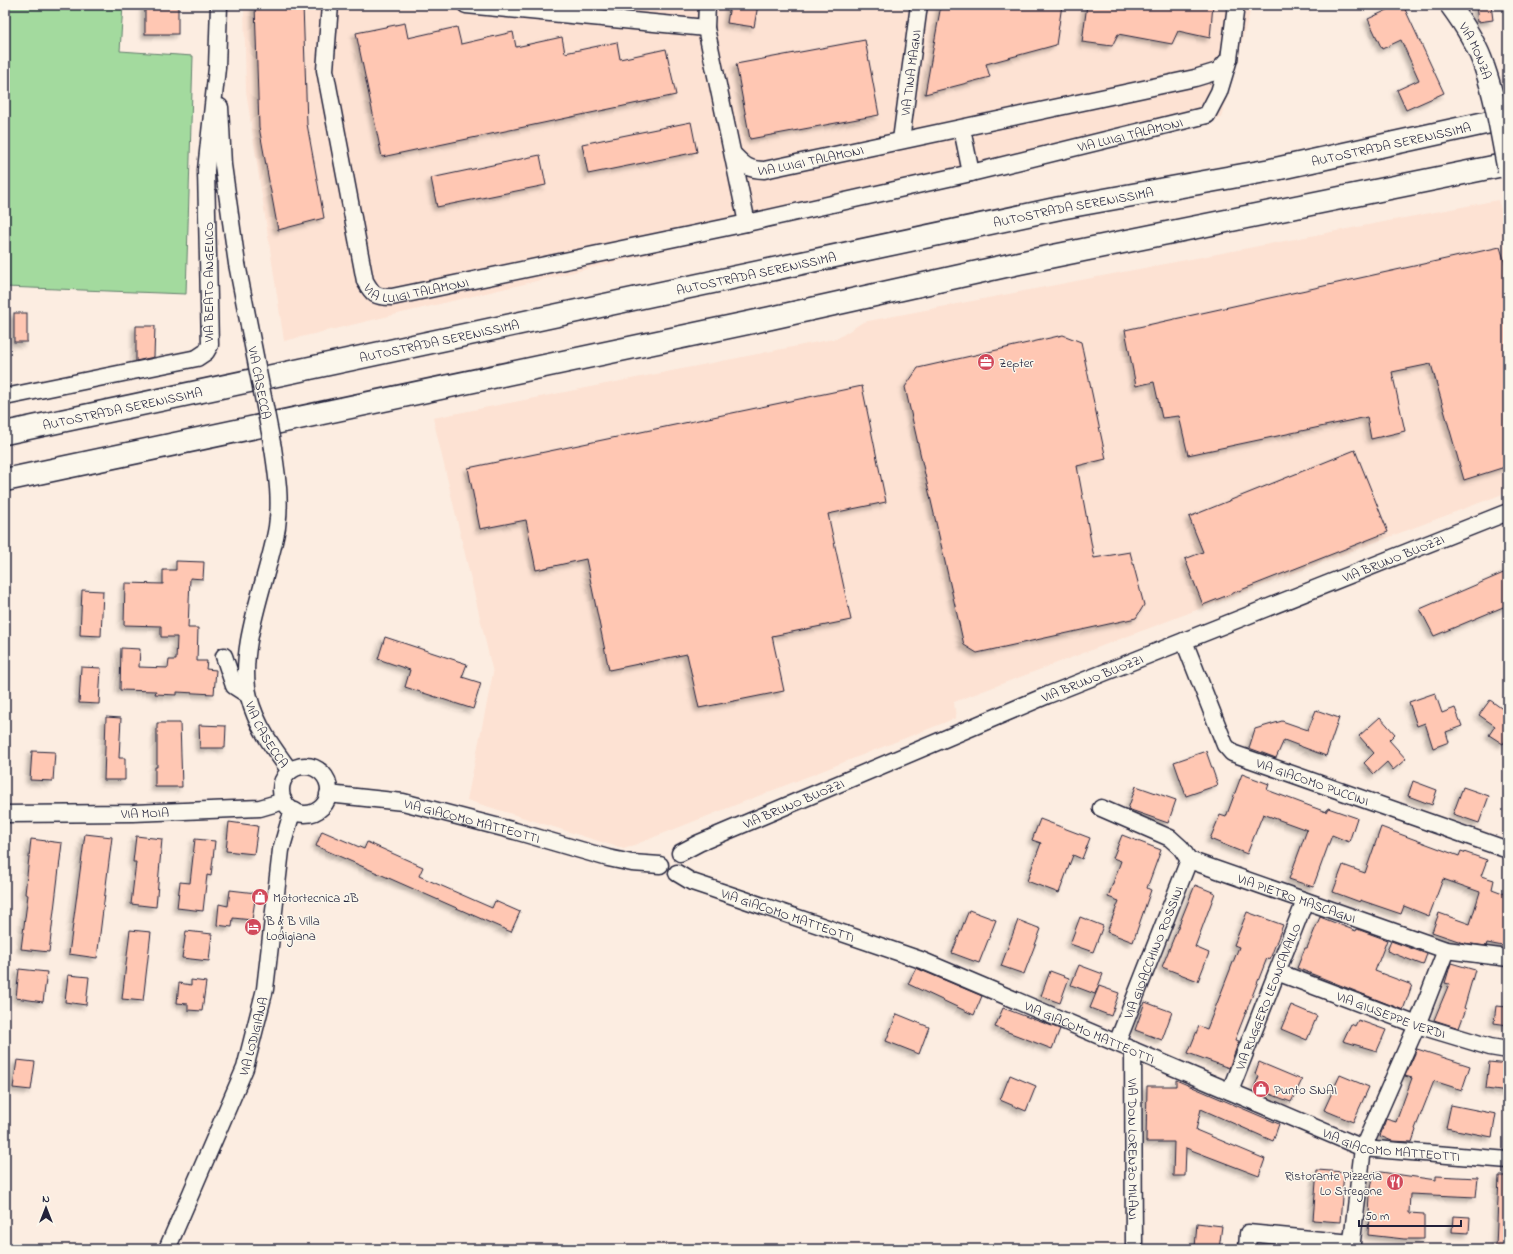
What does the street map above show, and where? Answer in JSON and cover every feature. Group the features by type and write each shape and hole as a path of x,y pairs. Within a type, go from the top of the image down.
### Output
{"highway":[{"name":"AUTOSTRADA SERENISSIMA","path":"5,433 1052,209 1271,170 1508,118"},
{"path":"5,480 771,318 1019,263 1508,164"}],"street":[{"name":"VIA BEATO ANGELICO","path":"5,397 197,358 206,352 210,345 206,170 217,68 219,5"},
{"name":"VIA LUIGI TALAMONI","path":"330,5 326,70 365,281 372,292 378,297 392,297 747,223 971,173 1207,115 1219,92 1229,59 1236,5"},
{"path":"466,5 706,28"},
{"path":"707,5 706,28 747,223"},
{"name":"VIA TINA MAGNI","path":"901,140 919,5"},
{"name":"VIA MONZA","path":"1450,5 1473,40 1484,66 1492,92 1508,171"},
{"name":"VIA LUIGI TALAMONI","path":"733,154 742,164 752,170 764,170 901,140 962,129 1208,75 1218,71 1229,59"},
{"name":"VIA CASECCA","path":"217,68 223,164 237,264 273,448 280,494 277,527 250,638 246,669 248,695 255,717 264,735 290,771"},
{"path":"962,129 971,173"},
{"name":"VIA BRUNO BUOZZI","path":"680,853 699,843 1048,695 1508,512"},
{"name":"VIA GIACOMO PUCCINI","path":"1184,641 1225,745 1232,753 1508,850"},
{"name":"VIA CASECCA","path":"224,656 234,686 248,695"},
{"name":"VIA CASECCA","path":"289,806 281,793 281,785 284,777 296,768 310,766 317,769 327,780 328,794"},
{"path":"289,806 303,813 312,812 325,802 328,794"},
{"name":"VIA GIACOMO MATTEOTTI","path":"328,794 403,802 515,831 608,858 632,863 660,865 666,873 672,875 677,874 692,882 921,960 1363,1148 1508,1160"},
{"name":"VIA MOIA","path":"5,814 133,813 289,806"},
{"name":"VIA LODIGIANA","path":"167,1249 245,1068 265,989 281,850 290,819 289,806"},
{"path":"1101,808 1170,838 1181,848 1189,860"},
{"path":"660,865 660,859 665,853 672,850 680,853 684,864 682,870 677,874"},
{"name":"VIA PIETRO MASCAGNI","path":"1189,860 1446,950 1508,958"},
{"name":"VIA GIOACCHINO ROSSINI","path":"1117,1043 1189,860"},
{"name":"VIA RUGGERO LEONCAVALLO","path":"1230,1091 1305,901"},
{"path":"1247,1249 1248,1233 1352,1246 1363,1148 1417,1025 1446,950"},
{"name":"VIA GIUSEPPE VERDI","path":"1277,972 1417,1025 1490,1047 1508,1050"},
{"name":"VIA DON LORENZO MILANI","path":"1133,1050 1134,1249"}],"shaded area":[{"path":"244,5 1252,5 1221,118 284,341 246,91"},
{"path":"1498,200 1508,233 1508,492 954,702 956,718 624,849 467,800 493,673 433,418 838,338 863,322"}],"green space":[{"path":"5,5 123,5 120,51 193,56 186,294 5,287"}],"building":[{"path":"145,5 178,5 178,34 145,34"},
{"path":"255,5 303,5 307,124 324,218 278,230 259,127"},
{"path":"730,5 758,5 754,27 727,23"},
{"path":"941,5 1062,5 1056,45 986,64 990,77 925,94"},
{"path":"1087,5 1213,5 1210,38 1178,31 1172,44 1118,34 1112,46 1082,42"},
{"path":"1398,5 1403,5 1444,93 1406,110 1397,90 1419,80 1401,40 1382,49 1368,19"},
{"path":"1476,5 1491,5 1493,20 1478,22"},
{"path":"405,23 408,38 457,27 461,44 513,32 516,47 562,37 565,53 617,42 620,59 666,49 676,95 382,157 356,33"},
{"path":"865,40 879,115 750,139 736,64"},
{"path":"691,122 697,152 588,174 582,144"},
{"path":"540,155 546,185 437,207 431,178"},
{"path":"1500,247 1508,272 1508,466 1464,480 1431,364 1392,372 1405,431 1371,439 1367,417 1188,455 1179,416 1162,418 1154,382 1136,386 1125,330"},
{"path":"14,313 27,313 27,342 14,342"},
{"path":"136,326 155,326 154,357 136,361"},
{"path":"1063,335 1081,342 1106,459 1077,466 1094,558 1130,552 1144,605 1136,618 977,653 964,645 905,387 918,368"},
{"path":"862,386 886,502 828,514 851,620 772,636 784,691 699,708 687,654 609,670 586,559 536,570 526,520 480,529 468,468"},
{"path":"1355,450 1388,532 1203,605 1185,559 1203,552 1189,517"},
{"path":"176,561 204,562 203,579 190,578 188,628 198,628 197,661 207,661 206,669 216,670 214,694 177,692 177,695 155,694 156,691 120,690 121,648 140,649 139,667 168,668 169,660 176,660 177,637 161,637 161,626 124,625 125,583 163,584 163,570 176,570"},
{"path":"1508,571 1508,605 1434,636 1420,609"},
{"path":"82,590 103,591 101,636 80,635"},
{"path":"385,637 467,664 462,677 481,683 473,709 405,687 410,670 378,659"},
{"path":"81,667 101,668 99,704 79,703"},
{"path":"1435,693 1442,713 1455,708 1462,726 1446,732 1449,742 1433,748 1425,723 1417,726 1409,702"},
{"path":"1490,700 1508,713 1508,737 1503,744 1489,735 1495,726 1479,715"},
{"path":"1316,710 1339,718 1326,756 1284,740 1276,758 1249,748 1255,729 1282,721 1308,730"},
{"path":"106,717 121,718 119,758 125,758 125,780 104,780"},
{"path":"1380,717 1395,734 1389,740 1406,759 1393,770 1387,762 1374,774 1364,763 1374,753 1359,736"},
{"path":"157,723 180,723 182,787 155,787 155,767 157,767"},
{"path":"199,725 226,726 225,748 200,748"},
{"path":"32,751 55,752 53,781 30,780"},
{"path":"1206,751 1218,785 1186,796 1174,762"},
{"path":"1242,774 1269,784 1267,790 1326,812 1328,808 1357,818 1349,842 1332,835 1313,887 1289,879 1307,830 1263,814 1247,854 1210,839 1220,815 1226,817"},
{"path":"1413,781 1437,790 1432,805 1408,796"},
{"path":"1136,786 1176,800 1168,823 1128,809"},
{"path":"1463,787 1489,796 1479,823 1453,814"},
{"path":"1040,819 1090,838 1082,859 1073,855 1059,893 1027,881 1041,843 1032,840"},
{"path":"229,822 258,826 254,854 226,851"},
{"path":"1381,827 1459,856 1461,851 1487,860 1481,876 1494,880 1492,889 1508,895 1508,947 1487,943 1486,946 1464,943 1432,932 1439,913 1470,924 1480,892 1443,879 1429,916 1404,906 1401,914 1360,900 1360,902 1333,892 1343,865 1365,873"},
{"path":"322,831 364,849 367,842 423,867 419,876 492,908 495,901 520,912 511,932 316,846"},
{"path":"85,834 112,837 97,958 69,954"},
{"path":"1122,835 1161,850 1147,888 1151,890 1133,942 1107,932 1119,901 1108,897 1121,861 1113,858"},
{"path":"136,836 162,839 156,907 131,904 136,862 133,862"},
{"path":"31,839 62,843 49,952 21,949 28,895 25,894"},
{"path":"195,839 215,841 211,876 207,875 203,911 177,908 180,882 190,883"},
{"path":"1195,885 1215,893 1195,947 1209,953 1198,981 1162,967"},
{"path":"230,890 256,893 252,920 233,918 232,927 217,925 219,904 228,906"},
{"path":"969,910 996,920 979,963 952,953"},
{"path":"1247,912 1283,925 1270,959 1267,958 1235,1040 1239,1041 1229,1068 1188,1053 1199,1026 1207,1029 1239,947 1234,945"},
{"path":"1080,917 1103,926 1093,952 1070,944"},
{"path":"1320,917 1356,931 1357,929 1387,940 1375,971 1412,985 1403,1010 1297,968"},
{"path":"1018,920 1041,929 1024,974 1001,966"},
{"path":"130,930 151,932 143,1001 122,999"},
{"path":"186,931 212,934 209,961 182,958"},
{"path":"1391,941 1427,954 1423,965 1387,951"},
{"path":"1451,963 1475,970 1464,1008 1466,1009 1459,1028 1434,1020 1449,984 1445,983"},
{"path":"1079,965 1103,974 1095,994 1071,985"},
{"path":"916,968 982,996 974,1015 908,984"},
{"path":"19,969 47,972 43,1002 16,998"},
{"path":"1050,971 1069,978 1060,1003 1041,996"},
{"path":"68,975 89,977 86,1005 65,1002"},
{"path":"191,980 206,982 202,1011 188,1010 188,1004 177,1003 179,983 191,985"},
{"path":"1099,986 1119,993 1111,1016 1090,1008"},
{"path":"1145,1002 1172,1012 1162,1040 1135,1030"},
{"path":"1291,1005 1317,1016 1307,1040 1281,1029"},
{"path":"1496,1006 1508,1007 1508,1025 1494,1023"},
{"path":"1003,1008 1060,1029 1052,1049 995,1027"},
{"path":"897,1014 929,1027 919,1054 886,1041"},
{"path":"1358,1020 1386,1030 1377,1051 1343,1041 1351,1024 1355,1026"},
{"path":"1417,1049 1470,1066 1462,1090 1434,1081 1415,1129 1412,1142 1392,1141 1380,1136 1386,1119 1396,1122 1412,1078 1405,1076"},
{"path":"17,1060 35,1062 31,1090 13,1088"},
{"path":"1259,1062 1302,1080 1291,1102 1254,1088 1259,1076 1255,1074"},
{"path":"1489,1062 1508,1064 1508,1092 1486,1089"},
{"path":"1010,1075 1036,1086 1026,1111 1000,1100"},
{"path":"1340,1075 1369,1087 1353,1122 1324,1110"},
{"path":"1176,1080 1279,1124 1273,1141 1201,1109 1196,1130 1265,1159 1259,1176 1186,1148 1185,1176 1173,1176 1174,1142 1146,1142 1147,1086 1176,1086"},
{"path":"1451,1105 1496,1114 1492,1137 1446,1128"},
{"path":"1317,1170 1344,1172 1340,1222 1313,1220"},
{"path":"1374,1171 1436,1180 1436,1176 1478,1178 1476,1197 1410,1194 1409,1213 1424,1214 1424,1239 1404,1239 1368,1235 1370,1195"},
{"path":"1499,1176 1508,1176 1508,1248 1496,1247"},
{"path":"1453,1216 1470,1217 1469,1233 1452,1232"},
{"path":"1197,1223 1222,1226 1219,1249 1195,1248"}],"place":[{"name":"Zepter","path":"986,362"},
{"name":"Motortecnica 2B","path":"260,897"},
{"name":"B & B Villa Lodigiana","path":"253,927"},
{"name":"Punto SNAI","path":"1261,1089"},
{"name":"Ristorante Pizzeria Lo Stregone","path":"1395,1182"}]}
